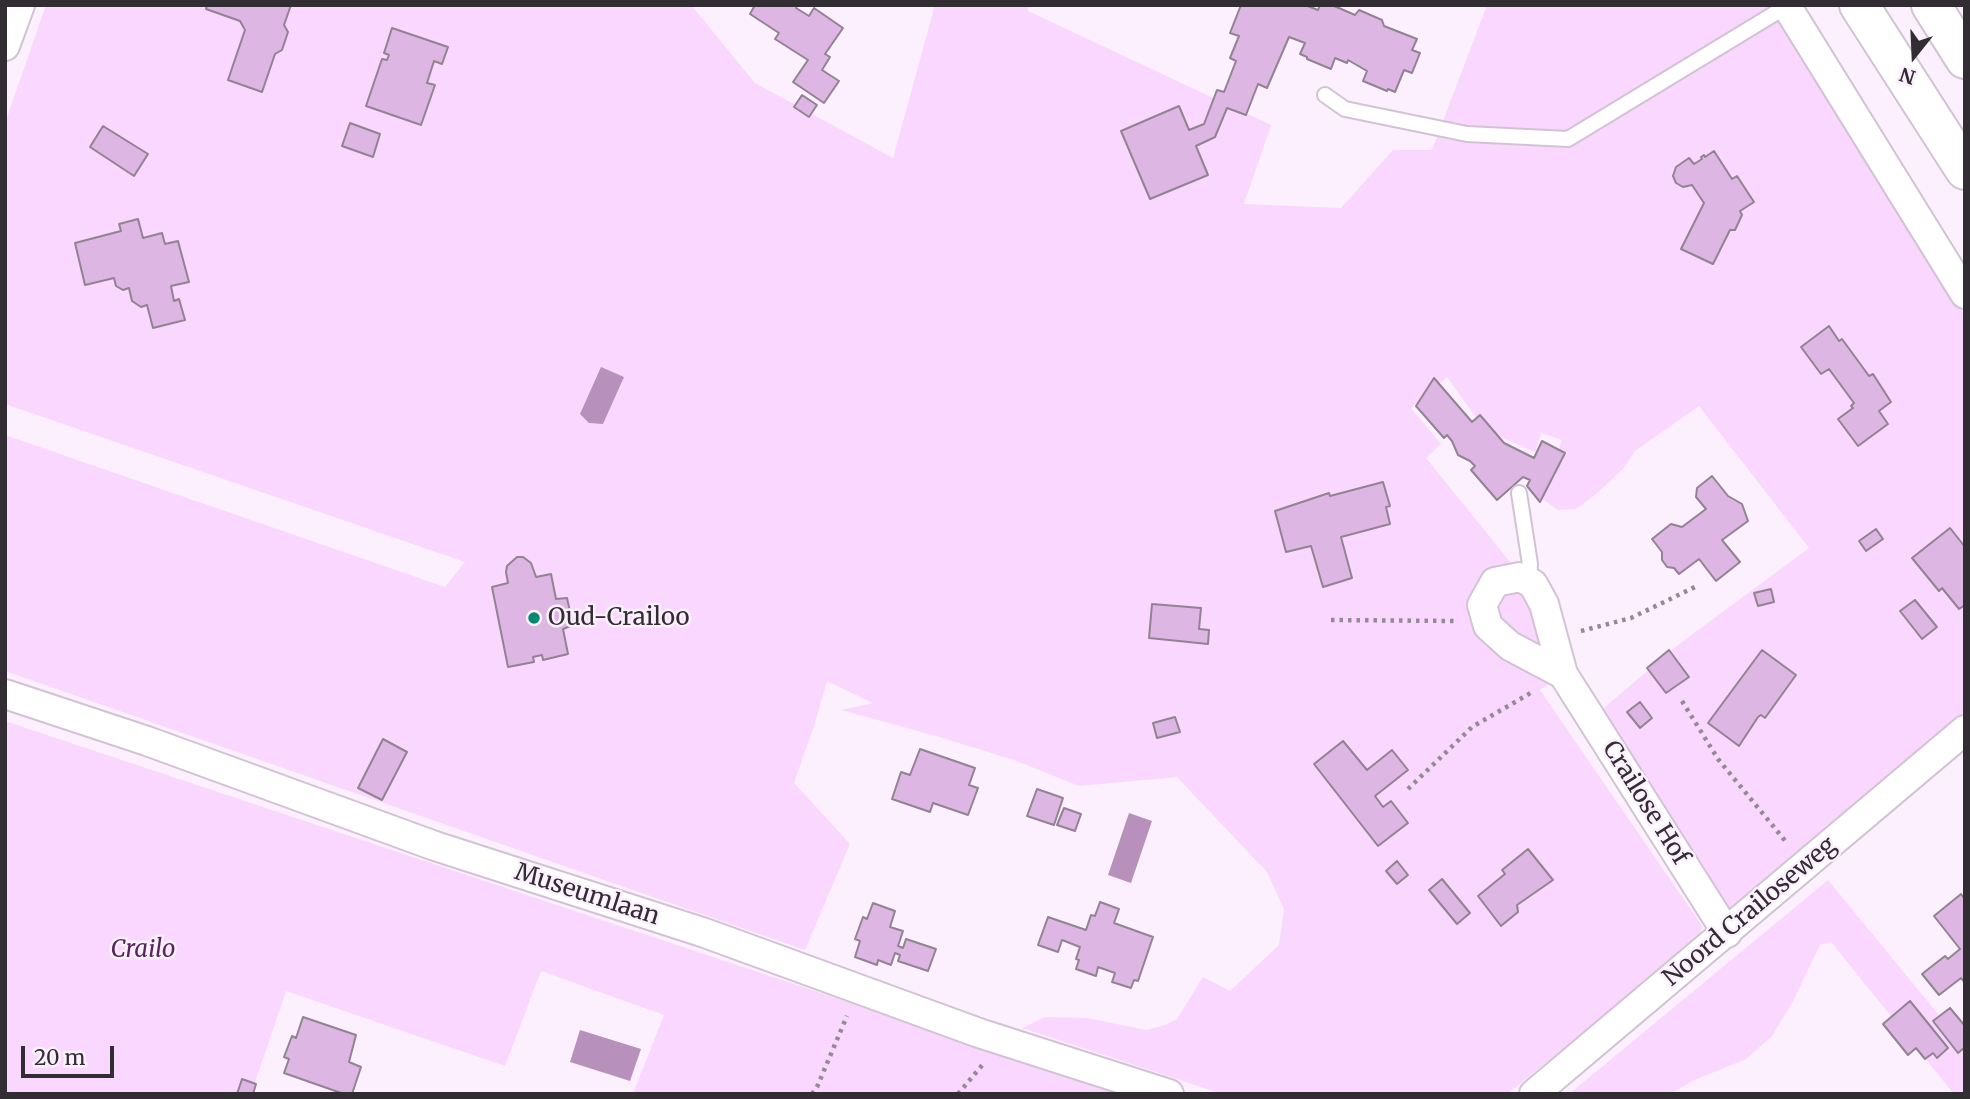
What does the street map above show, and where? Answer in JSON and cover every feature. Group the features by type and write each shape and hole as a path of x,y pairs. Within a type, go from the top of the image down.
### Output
{"highway":[{"path":"1859,5 1965,170"},
{"path":"1931,5 1965,59"}],"street":[{"path":"5,46 20,5"},
{"path":"1787,6 1965,295"},
{"path":"1487,621 1482,605 1495,582 1520,577 1529,582"},
{"name":"Crailose Hof","path":"1529,582 1534,584 1544,604 1563,674 1727,933"},
{"name":"Crailose Hof","path":"1487,621 1488,626 1510,646 1563,674"},
{"name":"Museumlaan","path":"5,694 147,741 435,846 705,933 979,1033 1169,1094"},
{"name":"Noord Crailoseweg","path":"1534,1094 1965,730"}],"lane":[{"path":"1325,95 1345,109 1467,134 1568,139 1787,6"},
{"path":"1519,493 1530,564 1529,582"}],"path":[{"path":"1572,633 1631,618 1695,587"},
{"path":"1331,620 1487,621"},
{"path":"1408,789 1472,727 1539,688"},
{"path":"1682,701 1718,759 1805,866"},
{"path":"812,1094 858,989"}],"green space":[{"path":"46,5 691,5 755,83 893,158 935,5 1029,5 1028,11 1271,125 1244,204 1341,208 1393,150 1432,150 1487,5 1769,5 1965,316 1965,711 1785,872 1728,916 1592,718 1678,645 1809,548 1699,406 1635,451 1623,469 1576,509 1558,510 1538,496 1546,487 1562,440 1541,433 1535,452 1485,430 1447,377 1411,408 1441,444 1426,458 1532,589 1562,675 1540,690 1702,926 1700,938 1507,1094 1222,1094 1022,1028 1045,1017 1087,1018 1146,1030 1165,1025 1177,1019 1203,977 1230,991 1279,945 1284,909 1267,872 1177,777 1079,786 1014,760 841,710 873,703 827,681 794,783 850,844 805,950 5,671 5,435 445,587 465,562 5,404 5,123"},
{"name":"Crailo","path":"5,721 1124,1094 633,1094 664,1015 541,971 505,1066 286,991 251,1094 5,1094"},
{"path":"1828,880 1965,1047 1965,1094 1954,1094 1831,942 1820,945 1792,1003 1772,1036 1746,1059 1692,1081 1670,1094 1569,1094"}],"shaded area":[{"path":"601,367 624,377 603,424 589,423 580,414"},
{"path":"1129,813 1152,821 1131,883 1108,875"},
{"path":"580,1030 641,1049 630,1081 570,1062"}],"building":[{"path":"207,5 291,5 284,25 288,32 282,50 275,54 262,92 228,80 245,30 240,21 206,9"},
{"path":"755,5 797,5 796,8 809,16 814,8 843,28 825,54 830,57 822,70 839,81 824,103 793,82 808,60 775,39 779,33 750,14"},
{"path":"1241,5 1305,5 1318,10 1320,5 1332,5 1355,15 1359,10 1382,20 1384,26 1417,39 1412,50 1420,53 1412,73 1404,70 1395,92 1363,81 1367,71 1348,60 1347,63 1335,58 1331,69 1307,59 1300,54 1305,43 1289,37 1267,88 1258,84 1246,115 1227,108 1215,137 1196,146 1208,175 1150,199 1121,131 1179,106 1189,130 1204,124 1217,90 1224,92 1236,61 1230,58 1239,36 1230,33"},
{"path":"392,28 448,47 442,64 434,61 427,83 435,85 421,125 366,106 382,59 387,60 389,55 384,53"},
{"path":"802,95 817,105 809,117 794,107"},
{"path":"350,123 380,134 373,157 342,146"},
{"path":"103,126 148,154 134,176 90,147"},
{"path":"1714,151 1732,179 1737,176 1754,202 1740,211 1742,215 1735,230 1730,230 1713,264 1681,249 1704,203 1692,185 1683,187 1676,183 1673,176 1676,167 1689,158 1694,164"},
{"path":"138,219 143,238 162,233 165,244 178,241 189,282 171,286 174,301 179,299 185,320 153,328 147,305 141,307 132,301 129,288 123,290 116,286 114,278 85,285 75,243 121,231 119,224"},
{"path":"1829,326 1869,376 1873,374 1891,402 1879,411 1888,424 1858,446 1838,419 1853,408 1851,406 1854,403 1829,369 1821,374 1801,347"},
{"path":"1434,378 1472,422 1480,415 1504,443 1534,458 1542,441 1565,453 1540,502 1527,486 1530,480 1523,477 1497,500 1471,470 1475,466 1458,455 1447,435 1444,438 1416,406"},
{"path":"1712,476 1728,496 1742,504 1748,521 1722,540 1740,562 1716,581 1699,559 1679,574 1674,568 1667,567 1662,560 1662,552 1652,539 1671,524 1682,527 1706,509 1696,497 1697,488"},
{"path":"1383,482 1390,506 1386,507 1390,524 1341,537 1352,578 1323,587 1311,546 1286,552 1275,511 1329,493 1330,496"},
{"path":"1950,528 1965,547 1965,605 1959,609 1942,588 1939,591 1912,558"},
{"path":"1876,529 1883,539 1866,551 1859,541"},
{"name":"Oud-Crailoo","path":"517,557 523,557 531,563 536,577 551,574 556,599 567,598 573,625 563,629 568,654 543,660 542,655 533,657 534,662 508,667 492,587 508,583 507,566"},
{"path":"1771,589 1774,602 1758,606 1754,593"},
{"path":"1915,600 1937,627 1922,639 1900,611"},
{"path":"1152,604 1201,608 1199,629 1209,630 1208,644 1149,638"},
{"path":"1669,650 1689,677 1666,693 1647,668"},
{"path":"1762,650 1796,675 1765,718 1761,715 1758,717 1739,746 1708,723"},
{"path":"1640,702 1652,718 1640,728 1627,712"},
{"path":"1175,717 1180,732 1157,738 1153,723"},
{"path":"383,739 407,752 382,800 358,788"},
{"path":"1343,741 1367,770 1392,750 1408,770 1375,796 1383,807 1391,801 1408,823 1378,846 1314,764"},
{"path":"920,749 975,768 969,785 978,788 968,815 933,803 930,812 892,799 901,772 910,775"},
{"path":"1037,789 1063,798 1054,825 1027,816"},
{"path":"1064,808 1081,814 1075,831 1057,825"},
{"path":"1528,849 1553,880 1517,905 1518,912 1501,926 1478,896 1505,874 1502,870"},
{"path":"1397,861 1408,875 1397,884 1386,871"},
{"path":"1442,879 1470,913 1457,924 1429,890"},
{"path":"1961,894 1965,899 1965,983 1961,978 1939,995 1922,974 1945,956 1948,959 1960,949 1934,916"},
{"path":"1100,902 1119,909 1114,923 1153,937 1138,981 1134,980 1131,988 1112,982 1115,973 1098,967 1096,976 1076,969 1080,947 1062,940 1058,952 1038,945 1048,917 1086,930 1091,915 1095,916"},
{"path":"873,903 895,911 890,927 903,931 898,946 903,948 906,939 936,949 928,971 898,961 900,955 895,953 891,965 878,960 877,965 855,957 860,941 855,939 863,917 867,919"},
{"path":"1910,1001 1948,1048 1937,1058 1933,1053 1925,1059 1916,1048 1908,1055 1883,1024"},
{"path":"1950,1008 1965,1026 1965,1047 1958,1053 1933,1021"},
{"path":"303,1017 356,1035 349,1062 361,1067 352,1094 344,1094 284,1073 289,1059 284,1057 292,1036 296,1038"},
{"path":"242,1079 256,1084 253,1094 237,1094"}],"place":[{"name":"Oud-Crailoo","path":"534,618"}]}
